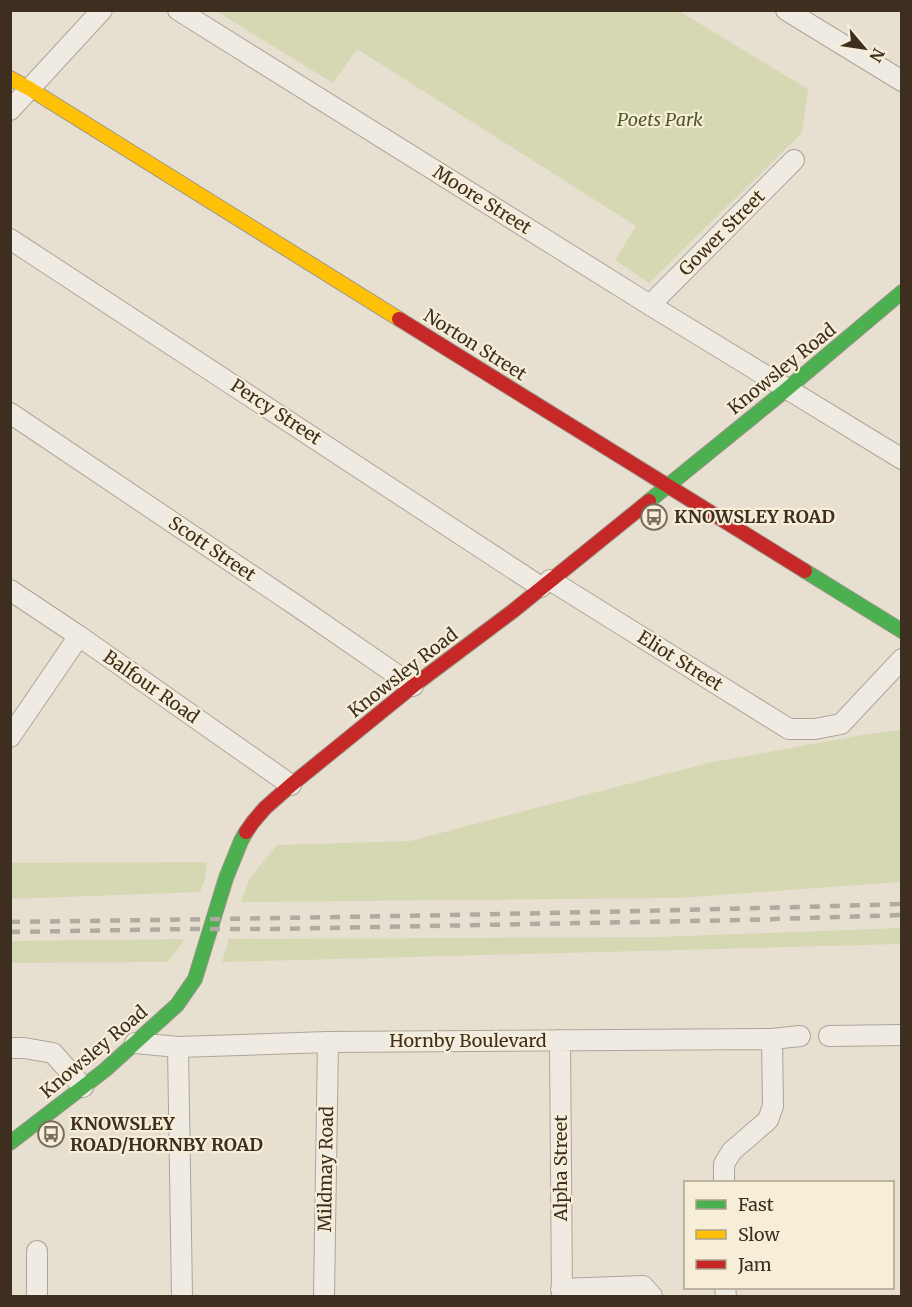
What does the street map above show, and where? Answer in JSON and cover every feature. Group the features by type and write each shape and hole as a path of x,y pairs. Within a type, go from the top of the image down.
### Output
{"main road":[{"name":"Norton Street","path":"10,78 902,631"},
{"name":"Knowsley Road","path":"10,1143 83,1087 177,1005 195,979 226,878 241,841 265,808 413,686 513,611 787,389 902,292"}],"street":[{"path":"10,110 102,10"},
{"name":"Moore Street","path":"178,10 650,305 902,459"},
{"path":"786,10 902,81"},
{"name":"Gower Street","path":"650,305 794,160"},
{"name":"Percy Street","path":"10,239 545,583"},
{"name":"Scott Street","path":"10,413 413,686"},
{"name":"Eliot Street","path":"545,583 789,729 815,729 841,724 902,659"},
{"name":"Balfour Road","path":"10,590 291,785"},
{"path":"10,737 79,636"},
{"path":"829,1036 902,1035"},
{"name":"Hornby Boulevard","path":"135,1043 178,1047 328,1042 772,1039 800,1036"},
{"path":"724,1181 724,1164 732,1151 768,1120 772,1106 772,1039"},
{"name":"Alpha Street","path":"560,1040 562,1293"},
{"name":"Mildmay Road","path":"324,1296 328,1042"},
{"path":"178,1047 182,1296"},
{"path":"10,1048 53,1053 83,1087"},
{"path":"37,1251 37,1296"},
{"path":"562,1293 644,1286 652,1296"}],"green space":[{"name":"Poets Park","path":"216,11 679,11 808,89 802,133 649,283 615,260 636,226 357,49 333,83"},
{"path":"901,730 901,882 679,898 241,902 250,878 277,845 410,841 708,763"},
{"path":"207,862 200,892 11,899 11,863"},
{"path":"901,928 901,944 222,962 228,939 658,937"},
{"path":"185,939 168,962 11,963 11,941"}],"railway":[{"path":"10,922 456,915 902,904"},
{"path":"10,932 271,929 902,915"}],"traffic: fast":[{"path":"649,501 902,292"},
{"path":"805,571 902,631"},
{"path":"10,1143 105,1070 177,1005 195,979 226,878 246,832"}],"traffic: slow":[{"path":"10,78 399,319"}],"traffic: jam":[{"path":"399,319 805,571"},
{"path":"246,832 265,808 291,785 649,501"}],"place":[{"name":"KNOWSLEY ROAD","path":"654,517"},
{"name":"KNOWSLEY ROAD/HORNBY ROAD","path":"51,1134"}]}
